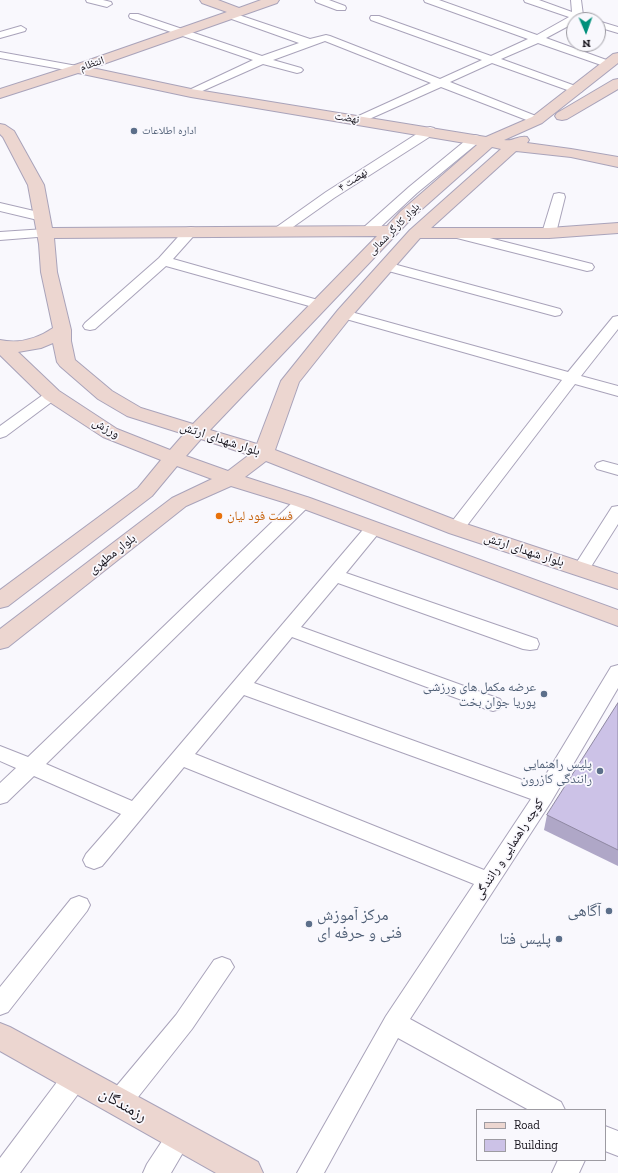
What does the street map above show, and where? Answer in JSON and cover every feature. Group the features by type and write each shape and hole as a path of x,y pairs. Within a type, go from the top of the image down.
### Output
{"main road":[{"path":"206,0 235,14"},
{"name":"انتظام","path":"0,94 77,69 273,0"},
{"name":"بلوار کارگر شمالی","path":"173,458 407,214 483,140 536,120 613,61"},
{"name":"نهضت","path":"77,69 191,93 430,131 513,146 571,153 618,162"},
{"name":"بلوار کارگر شمالی","path":"264,453 290,381 344,314 416,233 513,146 618,83"},
{"path":"3,131 36,185 49,272 62,330 62,341 66,362"},
{"path":"43,225 191,231 391,231"},
{"path":"416,233 548,233 618,228"},
{"path":"2,347 21,347 38,344 52,338 62,330"},
{"name":"ورزش","path":"2,347 52,395 110,433 230,479"},
{"name":"بلوار شهدای ارتش","path":"28,371 30,359 34,356 42,354 57,356 105,395 134,412 264,453 456,528 618,582"},
{"name":"بلوار مطهری","path":"0,641 179,502 230,479 264,453"},
{"path":"0,602 146,492 173,458"},
{"path":"230,479 303,502 618,618"},
{"name":"رزمندگان","path":"0,1036 179,1137 247,1173"}],"street":[{"path":"91,0 107,4"},
{"path":"320,0 341,8 334,11"},
{"path":"429,0 539,38 613,61"},
{"path":"529,0 566,13"},
{"path":"576,0 580,12"},
{"path":"235,14 308,42"},
{"path":"134,16 297,70"},
{"path":"375,18 577,90"},
{"path":"358,120 566,26"},
{"path":"606,26 618,30"},
{"path":"0,35 21,29"},
{"path":"191,93 263,60 308,42 326,38 536,120"},
{"path":"0,55 77,69"},
{"name":"نهضت ۴","path":"278,231 330,195 430,131"},
{"path":"368,231 413,190 483,140"},
{"path":"548,233 559,197"},
{"path":"0,207 43,225"},
{"path":"0,236 43,225"},
{"path":"90,326 164,261 191,231"},
{"path":"454,233 587,267"},
{"path":"164,261 320,305"},
{"path":"386,266 555,312"},
{"path":"344,314 618,391"},
{"path":"456,528 571,378 618,320"},
{"path":"0,433 52,395"},
{"path":"0,796 303,502"},
{"path":"581,569 618,511"},
{"path":"94,860 373,529"},
{"path":"334,575 530,644"},
{"path":"288,629 493,704"},
{"name":"کوچه راهنمایی و رانندگی","path":"310,1173 394,1023 544,796 618,672"},
{"path":"241,686 396,742 456,766 544,796"},
{"path":"0,753 135,811"},
{"path":"180,757 489,881"},
{"path":"0,1005 79,905"},
{"path":"118,1103 184,1022 222,968"},
{"path":"394,1023 550,1109"},
{"path":"4,1173 75,1078"},
{"path":"156,1173 179,1137"},
{"path":"606,1138 618,1144"},
{"path":"565,1173 571,1161"}],"building":[{"name":"پلیس راهنمایی رانندگی کازرون","path":"618,703 618,850 547,815"}],"place":[{"name":"اداره اطلاعات","path":"134,131"},
{"name":"فست فود لیان","path":"219,516"},
{"name":"عرضه مکمل های ورزشی پوریا جوان بخت","path":"544,694"},
{"name":"پلیس راهنمایی رانندگی کازرون","path":"600,771"},
{"name":"آگاهی","path":"609,911"},
{"name":"مرکز آموزش فنی و حرفه ای","path":"309,924"},
{"name":"پلیس فتا","path":"559,939"}]}
